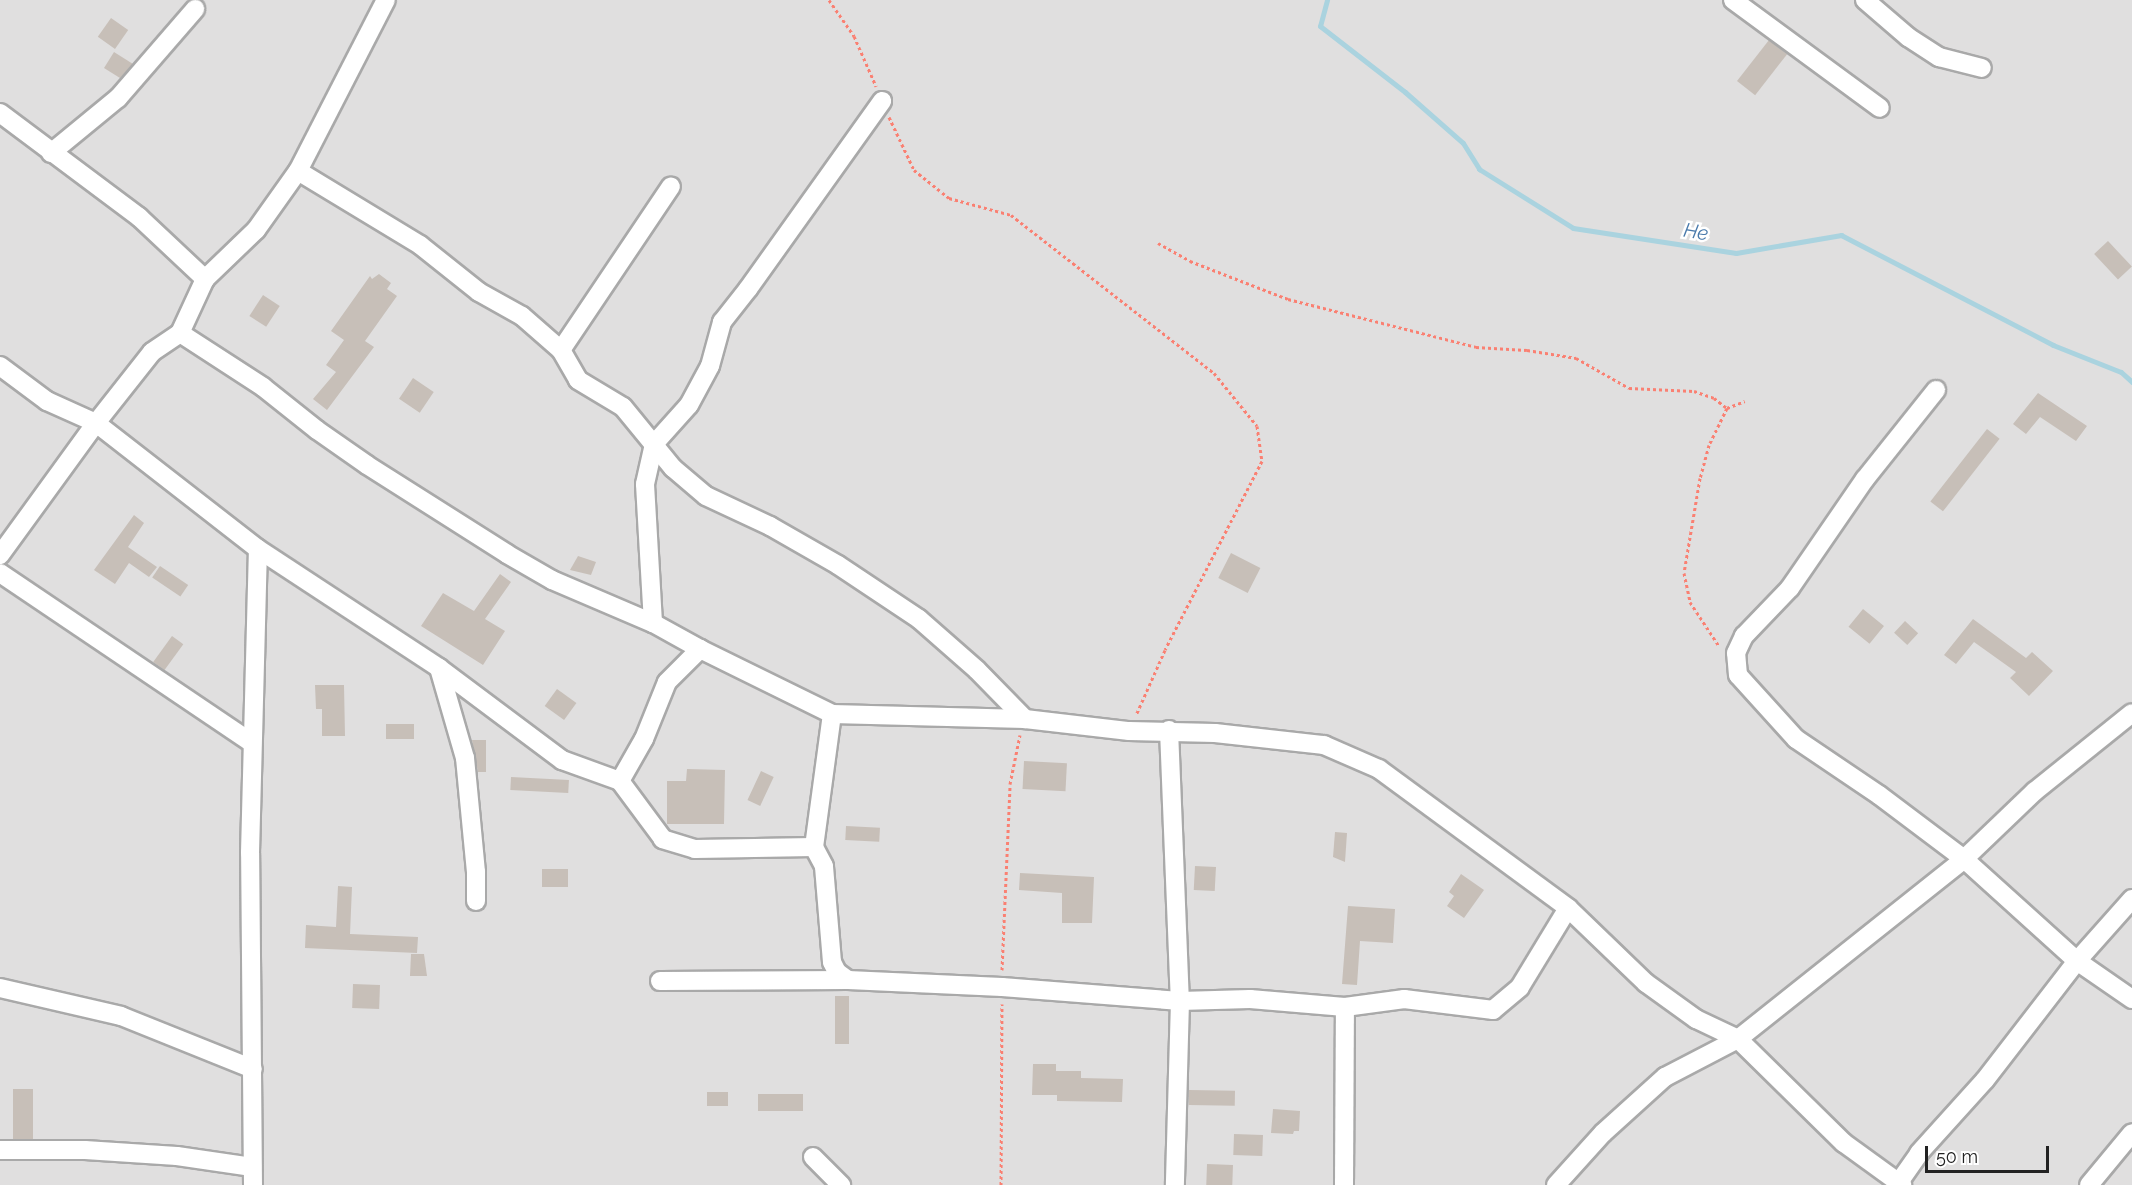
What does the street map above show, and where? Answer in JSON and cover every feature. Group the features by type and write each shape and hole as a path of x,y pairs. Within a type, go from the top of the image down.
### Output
{"street":[{"path":"1732,0 1880,108"},
{"path":"1865,0 1908,38 1939,57 1982,68"},
{"path":"0,555 96,423 152,352 180,333 205,279 256,230 298,171 381,2"},
{"path":"51,153 118,98 195,9"},
{"path":"653,623 645,484 654,444 689,405 710,366 722,322 882,101"},
{"path":"0,113 139,218 205,279"},
{"path":"298,171 420,245 479,291 522,316 561,350 578,380 623,407 673,468 706,496 771,526 838,565 919,618 1025,719"},
{"path":"561,350 671,186"},
{"path":"180,333 263,387 317,430 367,465 507,554 552,580 653,623 700,649 832,714 1025,719 1129,731 1169,730 1324,745 1379,769 1568,908 1646,983 1696,1019 1738,1039 1844,1143 1899,1184 1919,1153 1985,1080 2077,961 2132,899"},
{"path":"0,366 46,401 96,423 258,549 439,668 562,760 620,781 663,839 695,849 814,847"},
{"path":"1936,390 1865,479 1790,588 1744,636 1736,653 1738,675 1796,739 1879,795 1964,859 2077,961 2132,999"},
{"path":"253,1185 250,853 258,549"},
{"path":"0,573 252,743"},
{"path":"620,781 644,739 667,682 700,649"},
{"path":"439,668 465,758 476,872 476,901"},
{"path":"1556,1185 1603,1133 1665,1077 1738,1039 1964,859 2035,791 2132,713"},
{"path":"832,714 814,847 824,866 832,962 837,972 848,980"},
{"path":"1169,730 1180,1001 1175,1185"},
{"path":"660,981 848,980 1002,987 1180,1001 1250,999 1345,1007 1404,999 1492,1010 1520,987 1568,908"},
{"path":"0,988 120,1016 253,1069"},
{"path":"1344,1185 1345,1007"},
{"path":"2089,1185 2132,1133"},
{"path":"0,1150 85,1150 177,1156 252,1167"},
{"path":"813,1157 841,1185"}],"path":[{"path":"829,0 854,36 914,170 949,198 1011,215 1214,373 1257,426 1262,460 1165,650 1129,731"},
{"path":"1158,243 1190,261 1288,299 1476,347 1527,350 1576,358 1629,388 1694,391 1714,398 1727,408"},
{"path":"1721,649 1690,602 1684,573 1700,478 1709,445 1727,408 1745,401"},
{"path":"1001,1185 1002,987 1010,784 1015,748 1025,719"}],"shaded area":[{"path":"0,0 2132,0 2132,1185 0,1185"}],"building":[{"path":"111,18 128,30 115,49 98,37"},
{"path":"1769,40 1787,54 1755,95 1737,81"},
{"path":"114,52 133,64 120,78 104,68"},
{"path":"2108,241 2132,267 2118,280 2094,254"},
{"path":"379,274 391,283 387,289 397,296 365,341 374,347 327,410 313,399 336,372 326,365 344,340 331,331 370,276 372,279"},
{"path":"263,295 280,306 266,327 249,316"},
{"path":"413,378 434,392 420,413 399,399"},
{"path":"2038,393 2087,426 2076,441 2040,417 2026,434 2013,424"},
{"path":"1987,429 2000,439 1943,511 1930,501"},
{"path":"134,515 144,523 128,547 157,567 149,577 129,563 115,584 94,570"},
{"path":"1231,553 1260,568 1248,593 1218,578"},
{"path":"578,556 596,562 591,575 570,570"},
{"path":"160,566 188,585 180,597 152,578"},
{"path":"500,574 511,582 485,619 505,631 483,665 421,626 443,593 474,611"},
{"path":"1863,609 1884,626 1870,644 1849,627"},
{"path":"1973,619 2026,658 2032,652 2053,671 2029,696 2010,678 2016,672 1974,642 1956,664 1944,655"},
{"path":"1905,621 1918,633 1907,645 1894,633"},
{"path":"172,636 183,644 165,670 153,662"},
{"path":"315,685 344,685 345,736 322,736 322,709 316,709"},
{"path":"557,689 576,703 564,720 545,706"},
{"path":"386,724 414,724 414,739 386,739"},
{"path":"472,740 486,740 486,772 478,772"},
{"path":"1024,761 1067,763 1065,791 1023,789"},
{"path":"687,769 725,770 724,824 667,824 667,781 686,781"},
{"path":"761,771 774,777 760,806 747,800"},
{"path":"511,777 569,780 568,793 510,790"},
{"path":"846,826 880,828 879,842 845,840"},
{"path":"1335,832 1347,833 1345,862 1333,857"},
{"path":"1195,866 1216,867 1215,891 1194,890"},
{"path":"542,869 568,869 568,887 542,887"},
{"path":"1020,873 1094,877 1092,923 1062,923 1062,893 1019,890"},
{"path":"1461,874 1484,890 1464,918 1447,906 1454,896 1449,892"},
{"path":"338,886 352,887 350,934 418,937 417,953 305,948 306,925 336,927"},
{"path":"1348,906 1395,909 1393,943 1360,941 1357,985 1342,984"},
{"path":"411,954 424,954 427,976 410,976"},
{"path":"353,984 380,985 379,1009 352,1008"},
{"path":"835,996 849,996 849,1044 835,1044"},
{"path":"1033,1064 1056,1064 1056,1071 1081,1071 1081,1078 1123,1079 1122,1102 1057,1101 1057,1095 1032,1095"},
{"path":"13,1089 33,1089 33,1139 13,1139"},
{"path":"1189,1090 1235,1091 1235,1106 1189,1105"},
{"path":"707,1092 728,1092 728,1106 707,1106"},
{"path":"758,1094 803,1094 803,1111 758,1111"},
{"path":"1273,1109 1300,1111 1299,1131 1294,1131 1293,1134 1271,1133"},
{"path":"1234,1134 1263,1135 1262,1156 1233,1155"},
{"path":"1207,1164 1233,1165 1232,1185 1206,1185"}],"waterway":[{"name":"He","path":"1327,0 1320,26 1405,92 1463,143 1479,169 1573,228 1736,253 1841,235 2053,345 2121,372 2132,382"}]}
